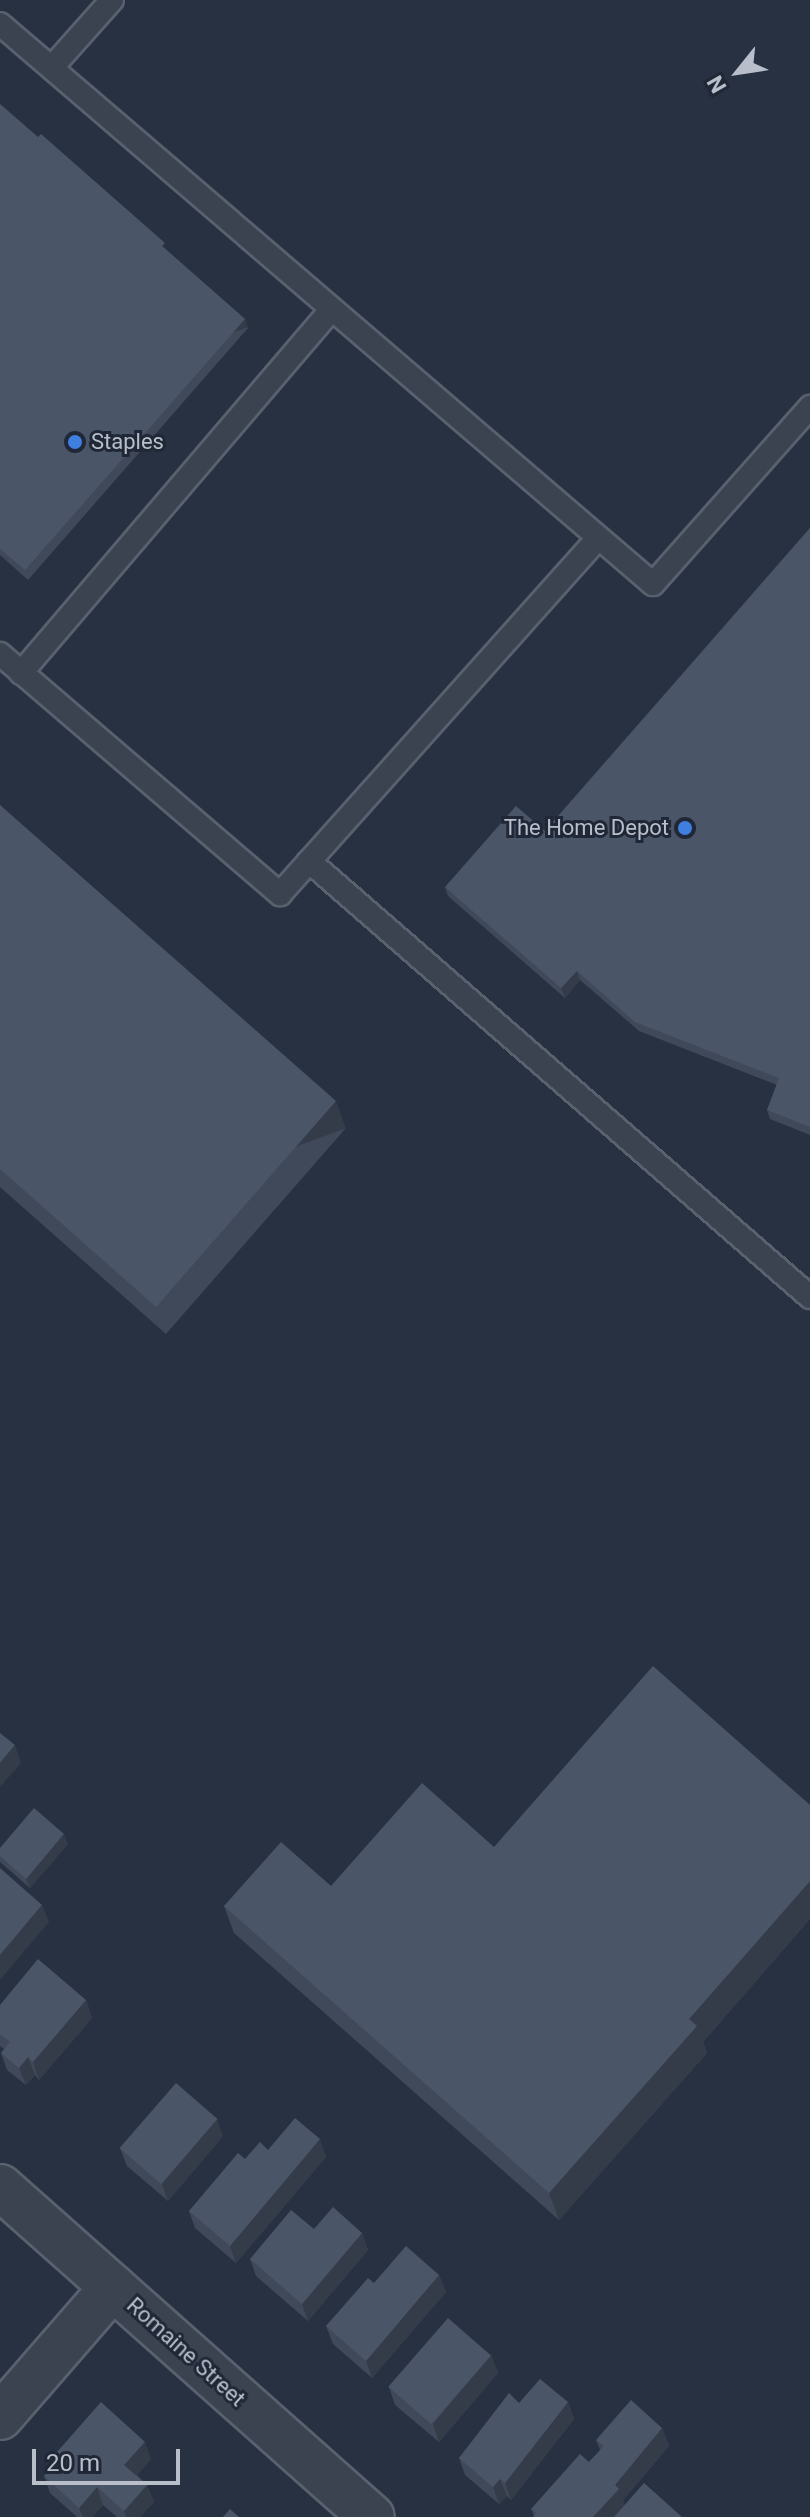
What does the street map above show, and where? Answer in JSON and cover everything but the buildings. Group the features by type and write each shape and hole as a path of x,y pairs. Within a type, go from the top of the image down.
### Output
{"street":[{"name":"Romaine Street","path":"0,2187 372,2517"},
{"path":"0,2417 113,2287"}],"lane":[{"path":"54,65 112,0"},
{"path":"0,24 54,65 330,311 653,584 810,407"},
{"path":"21,673 330,311"},
{"path":"0,654 280,894 597,539"},
{"path":"309,861 810,1297"}],"place":[{"name":"Staples","path":"75,442"},
{"name":"The Home Depot","path":"685,828"}]}
